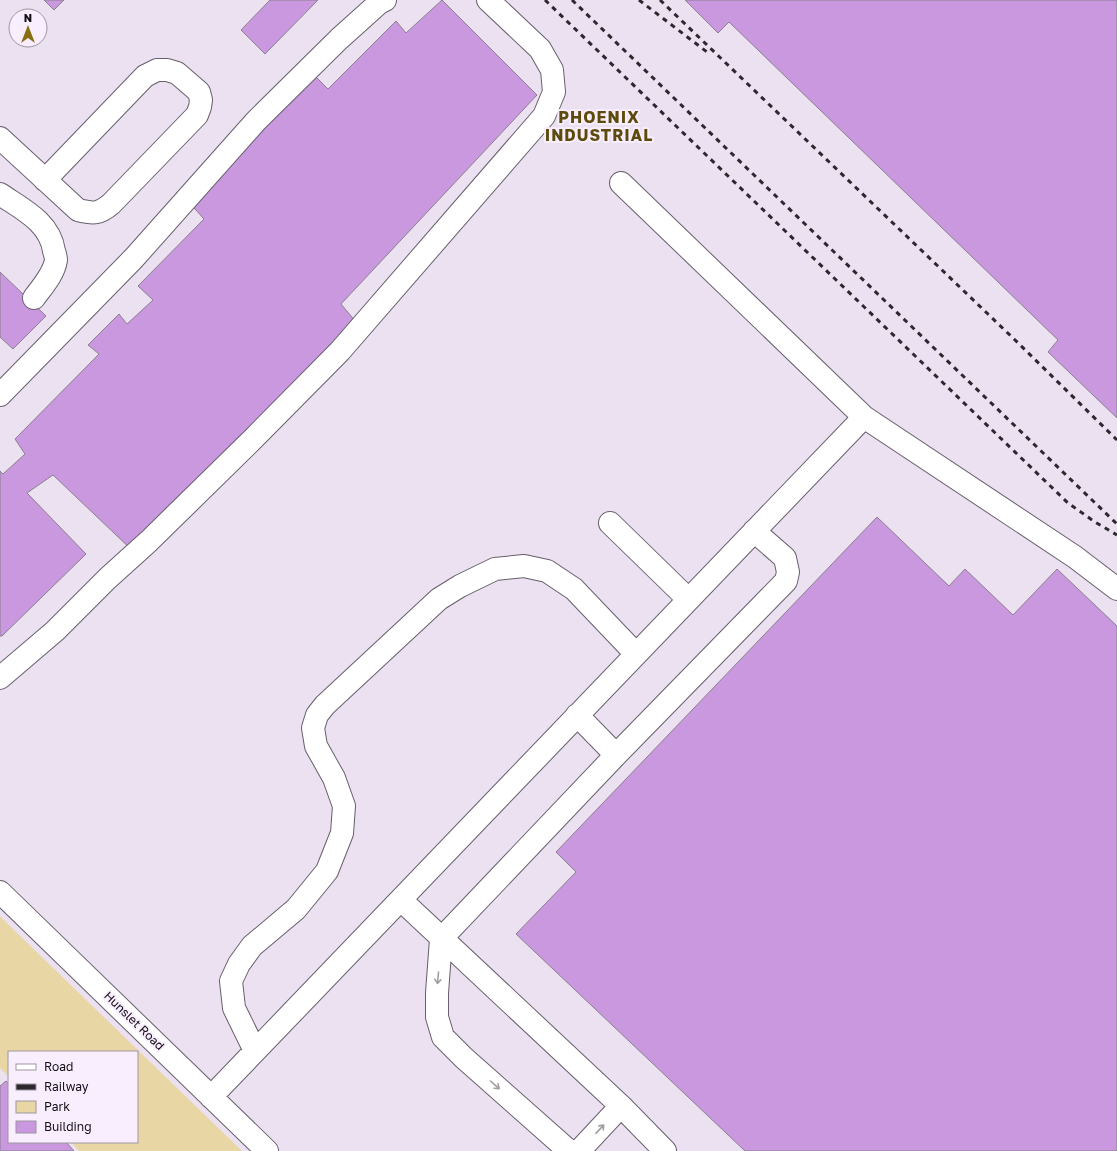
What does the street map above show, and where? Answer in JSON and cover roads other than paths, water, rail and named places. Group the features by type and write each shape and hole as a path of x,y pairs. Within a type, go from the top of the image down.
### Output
{"lane":[{"path":"0,395 134,258 256,121 339,38 379,3 385,0"},
{"path":"0,678 6,675 55,631 108,578 149,541 340,351 544,116 554,92 552,70 540,49 488,0"},
{"path":"0,138 45,180 78,210 91,213 102,211 111,204 197,115 201,100 199,92 177,73 167,70 157,70 145,76 45,180"},
{"path":"621,183 864,417 1075,557 1117,589"},
{"path":"0,194 34,217 48,232 53,243 56,260 51,274 34,298"},
{"path":"212,1097 864,417"},
{"path":"610,523 688,599"},
{"path":"569,1151 464,1058 443,1037 437,1017 437,993 441,939 616,755 786,581 788,572 785,558 754,531"},
{"path":"255,1051 234,1008 231,981 239,964 252,946 296,909 327,871 342,834 344,806 334,778 316,746 313,728 317,715 324,705 439,599 460,586 495,569 524,566 547,571 574,589 636,654"},
{"path":"577,715 616,755"},
{"name":"Hunslet Road","path":"0,892 267,1151"},
{"path":"400,900 621,1106 665,1151"},
{"path":"579,1151 621,1106"}],"railway":[{"path":"545,0 1068,503 1117,535"},
{"path":"572,0 1117,524"},
{"path":"639,0 707,52"},
{"path":"660,0 1014,339 1117,440"}],"district":[{"name":"PHOENIX INDUSTRIAL","path":"599,126"}]}
